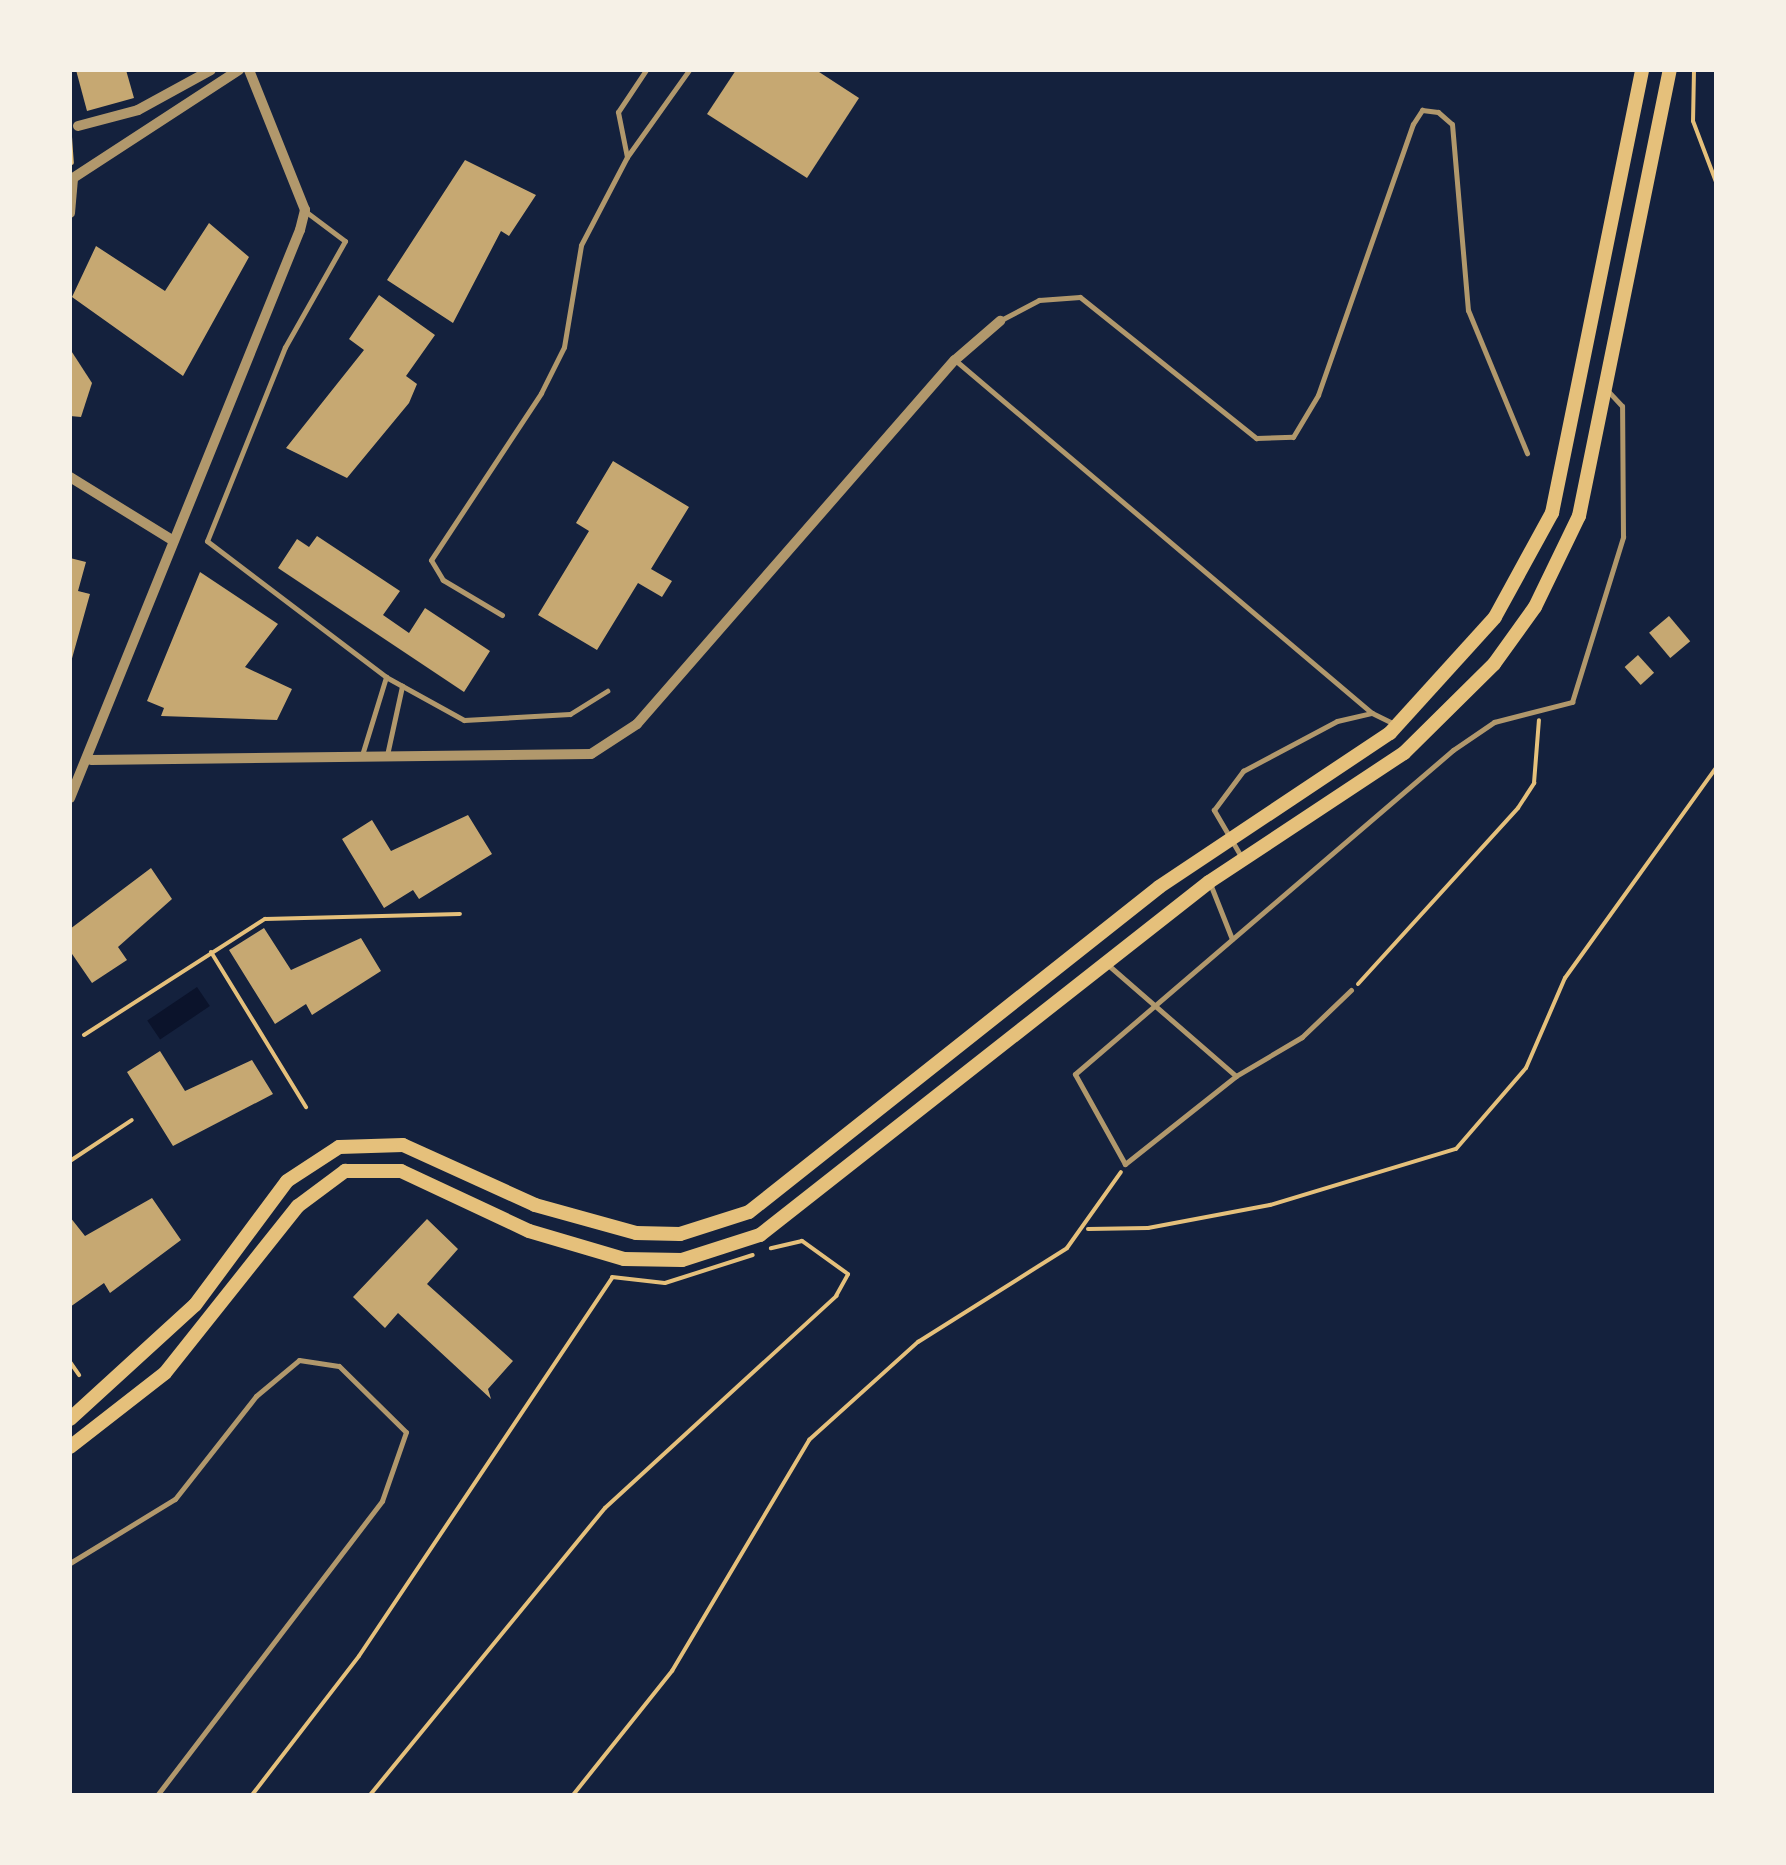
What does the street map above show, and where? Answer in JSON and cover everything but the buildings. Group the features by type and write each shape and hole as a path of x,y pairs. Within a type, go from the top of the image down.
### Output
{"main road":[{"path":"70,1419 173,1328 287,1181 321,1155 357,1142 403,1145 582,1220 656,1235 703,1229 781,1193 1050,976 1230,839 1398,725 1495,618 1552,513 1642,70"},
{"path":"70,1447 165,1374 310,1193 345,1171 401,1171 529,1231 637,1260 706,1256 784,1222 1209,882 1404,753 1494,664 1566,548 1607,390 1670,70"},
{"path":"1050,976 1066,995"}],"street":[{"path":"74,129 138,110 211,70"},
{"path":"70,212 72,179 239,70"},
{"path":"70,798 91,760 172,540 304,210 249,70"},
{"path":"91,760 576,755 620,738 955,360 1000,321"},
{"path":"70,478 172,540"}],"lane":[{"path":"627,157 618,112 646,70"},
{"path":"502,615 443,580 432,560 557,363 581,245 627,157 689,70"},
{"path":"1000,321 1039,300 1080,297 1256,438 1292,437 1318,395 1412,124 1422,110 1438,112 1452,124 1468,310 1527,453"},
{"path":"304,210 345,240 285,348 206,540 386,677 464,720 570,714 608,691"},
{"path":"955,360 1372,713 1398,725"},
{"path":"1351,990 1302,1037 1236,1076 1125,1164 1074,1074 1158,1008 1232,939 1454,750 1494,722 1540,714 1572,702 1622,538 1622,406 1607,390"},
{"path":"361,757 386,677"},
{"path":"386,758 402,686"},
{"path":"1244,860 1214,810 1243,771 1287,741 1372,713"},
{"path":"1209,882 1232,939"},
{"path":"1105,962 1236,1076"},
{"path":"70,1563 175,1499 256,1396 299,1360 338,1366 406,1432 382,1501 157,1795"}],"path":[{"path":"1694,70 1693,121 1716,182"},
{"path":"72,179 74,129"},
{"path":"1351,990 1518,808 1534,783 1540,714"},
{"path":"1088,1229 1223,1216 1442,1159 1516,1083 1565,978 1716,768"},
{"path":"84,1035 265,919 460,914"},
{"path":"211,952 306,1107"},
{"path":"70,1161 132,1120"},
{"path":"573,1795 672,1670 809,1440 918,1342 1035,1272 1088,1229 1125,1164"},
{"path":"370,1795 605,1508 836,1296 848,1274 786,1241 665,1283 612,1277"},
{"path":"252,1795 359,1656 612,1277 637,1260"},
{"path":"70,1362 78,1375"}],"water":[{"path":"197,987 210,1006 160,1040 147,1021"}]}
